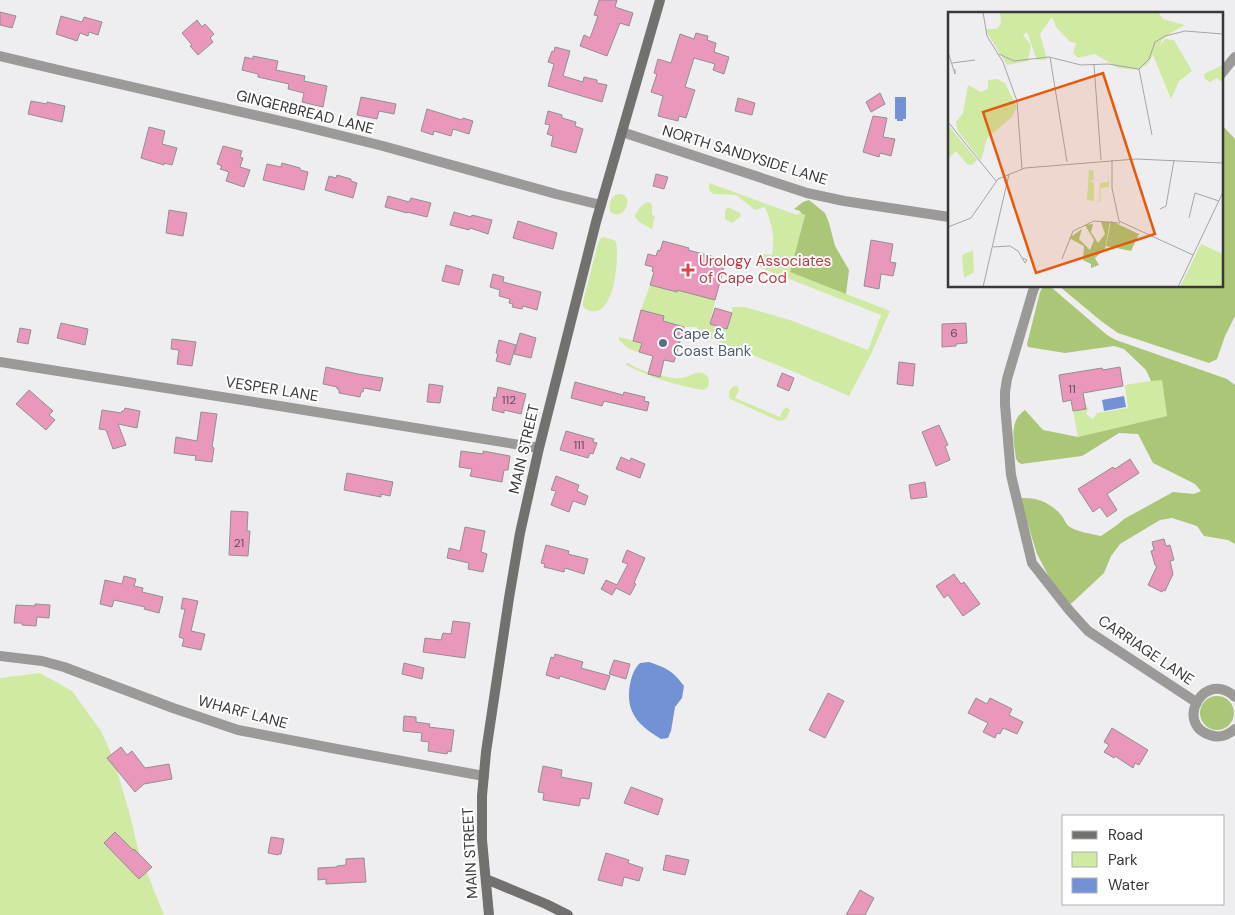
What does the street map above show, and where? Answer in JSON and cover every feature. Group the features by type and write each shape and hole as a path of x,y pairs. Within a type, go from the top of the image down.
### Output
{"main road":[{"name":"MAIN STREET","path":"489,915 482,840 482,796 486,752 520,533 539,448 601,205 660,0"},
{"path":"486,879 568,915"}],"street":[{"name":"GINGERBREAD LANE","path":"0,56 383,146 601,205"},
{"path":"1222,73 1235,57"},
{"name":"NORTH SANDYSIDE LANE","path":"622,132 807,193 948,217"},
{"name":"CARRIAGE LANE","path":"1033,288 1005,392 1011,475 1032,563 1069,610 1088,630 1196,702"},
{"name":"VESPER LANE","path":"0,362 539,448"},
{"name":"WHARF LANE","path":"0,656 42,661 64,667 238,730 484,776"},
{"name":"CARRIAGE LANE","path":"1235,697 1224,690 1208,691 1201,695 1193,709 1196,724 1206,734 1214,737 1222,736 1229,734 1235,729"}],"green space":[{"path":"1222,125 1235,139 1235,316 1225,336 1217,359 1209,363 1118,333 1061,288 1222,288"},
{"path":"709,183 797,215 805,214 790,272 890,311 871,354 849,396 697,333 697,327 684,327 663,321 664,316 641,310 650,285 715,300 710,324 727,329 732,307 745,307 790,320 868,350 881,315 759,267 760,255 772,255 773,248 772,231 765,207 755,210 736,195 713,194 709,190"},
{"path":"618,194 625,196 627,206 619,214 615,214 610,212 610,204 613,197"},
{"path":"809,200 825,213 835,246 849,270 846,294 790,272 805,215 794,209"},
{"path":"648,202 652,204 652,215 655,216 652,229 639,222 635,217 640,208"},
{"path":"727,208 740,213 741,216 732,223 725,219"},
{"path":"603,237 616,242 617,263 608,301 601,309 593,312 583,307 583,302 598,243"},
{"path":"1042,288 1052,288 1107,335 1116,340 1227,379 1235,385 1235,544 1228,540 1204,536 1197,526 1172,518 1160,520 1120,544 1111,556 1104,573 1070,604 1049,577 1037,554 1021,502 1022,498 1043,502 1053,507 1070,527 1081,532 1101,536 1124,519 1173,492 1194,494 1201,491 1195,484 1153,463 1138,434 1119,433 1082,456 1021,464 1018,462 1013,432 1016,420 1025,410 1043,430 1078,437 1167,416 1162,380 1151,381 1146,370 1124,349 1114,346 1065,353 1028,347 1027,344"},
{"path":"619,337 642,343 639,352 633,351 626,346 619,340"},
{"path":"626,363 648,372 648,374 659,377 660,375 681,378 701,373 708,377 709,385 704,390 664,381 626,365"},
{"path":"1162,379 1167,416 1078,437 1073,411 1089,407 1086,414 1093,419 1097,413 1128,408 1125,385"},
{"path":"734,386 738,387 739,390 735,398 780,417 783,410 787,407 790,410 787,417 779,421 730,399 729,392"},
{"path":"40,673 72,691 101,731 114,760 139,853 164,915 0,915 0,678"},
{"path":"1217,696 1224,697 1229,701 1233,706 1233,720 1229,725 1224,729 1217,730 1210,729 1205,725 1201,720 1200,713 1201,706 1205,701 1210,697"}],"water":[{"path":"895,97 906,97 906,119 903,119 903,121 895,119"},
{"path":"1124,396 1126,407 1104,411 1102,400"},
{"path":"649,662 669,671 684,686 682,698 675,707 668,738 661,739 640,723 635,717 630,702 630,684 634,672 640,663"}],"building":[{"path":"599,0 617,0 615,7 633,13 629,26 620,23 607,56 580,46 584,35 590,38 598,16 594,15"},
{"path":"0,12 16,16 12,28 0,25"},
{"path":"61,16 82,22 84,17 102,22 98,35 89,32 88,36 80,33 77,41 56,34"},
{"path":"197,20 202,27 205,24 214,34 210,38 213,42 198,55 182,33"},
{"path":"696,33 708,36 707,40 716,43 714,52 729,57 724,74 713,70 715,64 694,58 685,87 695,90 686,118 679,116 678,121 658,116 663,96 651,92 657,74 654,73 658,59 671,63 680,34 694,39"},
{"path":"555,47 570,51 563,76 583,82 584,77 607,85 602,102 548,86 554,64 548,62"},
{"path":"253,56 278,61 276,70 305,76 304,81 327,86 323,107 302,102 304,93 288,89 289,84 258,77 258,74 242,70 245,57 253,59"},
{"path":"880,93 885,104 871,112 866,102"},
{"path":"361,97 396,104 394,114 379,111 377,119 357,115"},
{"path":"738,98 755,103 752,115 735,111"},
{"path":"31,101 65,106 62,122 28,114"},
{"path":"427,109 462,120 463,118 473,121 469,134 453,129 451,136 434,131 433,135 421,131"},
{"path":"548,111 576,122 575,126 583,129 576,153 551,146 553,136 547,134 550,125 545,124"},
{"path":"873,116 887,118 883,137 895,139 891,156 880,153 879,157 863,152"},
{"path":"149,127 165,131 162,144 177,148 172,165 164,163 164,165 141,158"},
{"path":"223,146 242,151 240,157 243,158 240,167 250,170 244,187 226,181 229,172 220,169 222,166 217,164"},
{"path":"282,163 308,172 304,190 263,180 267,164 281,167"},
{"path":"656,174 668,177 664,189 653,186"},
{"path":"337,175 357,183 353,198 325,190 329,176 336,178"},
{"path":"388,196 409,202 411,198 431,203 427,217 385,207"},
{"path":"169,210 187,213 183,236 166,233"},
{"path":"454,212 492,220 488,234 470,228 469,230 450,225"},
{"path":"518,221 557,233 553,249 513,238"},
{"path":"871,240 893,244 890,262 896,263 893,276 881,274 879,289 864,286"},
{"name":"Urology Associates of Cape Cod","path":"663,241 726,260 715,300 650,285 654,272 652,271 653,267 645,265 648,254 656,256 658,250 660,251"},
{"path":"446,265 463,270 459,285 442,281"},
{"path":"493,274 504,277 503,282 541,292 537,310 523,306 522,309 512,307 513,304 509,303 510,299 499,296 500,290 490,287"},
{"path":"715,308 732,313 727,329 710,324"},
{"name":"Cape & Coast Bank","path":"641,310 664,316 663,321 684,327 674,362 664,360 660,377 648,374 653,356 639,352 642,343 633,341"},
{"path":"61,323 88,329 85,345 57,338"},
{"path":"966,323 967,343 942,347 942,324"},
{"path":"20,328 31,330 28,344 17,342"},
{"path":"520,333 536,338 531,358 514,354"},
{"path":"172,339 196,342 192,366 177,364 179,350 171,349"},
{"path":"499,340 516,345 510,365 496,361"},
{"path":"899,362 915,364 913,386 897,384"},
{"path":"326,367 383,378 380,391 364,388 360,397 339,393 337,387 323,384"},
{"path":"1120,367 1123,386 1083,393 1086,409 1073,411 1071,400 1063,402 1059,375"},
{"path":"782,373 794,378 789,391 777,386"},
{"path":"575,382 623,395 624,392 645,397 644,401 649,402 647,411 604,401 602,406 571,398"},
{"path":"429,384 443,386 440,403 427,402"},
{"path":"498,387 526,394 521,414 504,410 504,413 492,410"},
{"path":"29,390 53,411 49,415 55,420 46,430 16,404"},
{"path":"125,408 140,411 137,428 118,424 126,445 113,449 106,430 99,429 102,410 121,413"},
{"path":"201,412 217,414 212,447 214,448 212,462 195,460 196,456 174,453 176,437 197,441"},
{"path":"939,425 948,445 945,446 950,460 936,466 922,432"},
{"path":"566,431 594,439 593,442 597,443 593,454 590,453 588,458 560,450"},
{"path":"461,451 483,454 483,451 510,456 508,470 504,470 502,482 470,476 472,469 459,467"},
{"path":"621,457 630,461 631,458 645,464 640,478 616,469"},
{"path":"1130,459 1139,473 1107,494 1117,510 1107,517 1100,507 1093,512 1078,489 1113,467 1115,469"},
{"path":"347,473 393,482 390,496 381,494 381,497 344,490"},
{"path":"556,476 579,485 577,491 588,496 585,505 573,501 569,512 551,505 556,491 551,490"},
{"path":"925,482 927,497 911,499 909,485"},
{"path":"231,511 248,512 247,531 250,531 248,556 229,555"},
{"path":"465,527 485,531 481,552 487,554 483,572 468,569 469,563 447,558 449,548 460,551"},
{"path":"1164,539 1166,546 1170,545 1174,560 1170,561 1173,574 1165,591 1163,590 1162,592 1148,585 1157,566 1151,551 1154,550 1152,542"},
{"path":"546,545 569,551 568,554 588,559 584,574 565,568 564,572 544,567 545,564 541,563"},
{"path":"627,550 645,558 630,595 616,588 612,595 601,589 606,580 617,585 628,564 622,562"},
{"path":"954,574 961,584 964,582 980,604 963,616 948,595 944,598 936,586"},
{"path":"124,576 136,579 134,586 143,588 142,592 163,597 159,613 144,609 145,607 114,600 112,607 100,604 105,580 122,584"},
{"path":"183,598 198,601 191,631 205,634 201,650 182,646 184,639 179,637 185,609 181,609"},
{"path":"35,604 50,605 49,618 37,617 36,626 14,623 16,605 35,606"},
{"path":"453,621 470,623 465,658 423,652 425,638 441,640 443,633 451,634"},
{"path":"555,654 583,662 581,668 610,676 605,690 560,676 559,679 546,675 551,657 554,658"},
{"path":"614,660 630,664 626,679 609,674"},
{"path":"404,663 424,668 422,679 402,674"},
{"path":"828,693 844,701 825,738 809,730"},
{"path":"976,698 987,704 990,698 1012,709 1009,715 1023,722 1017,734 1003,728 1000,734 997,733 995,738 983,732 988,723 968,713"},
{"path":"404,716 416,717 416,722 430,724 429,727 454,730 451,752 448,751 447,754 428,751 429,742 421,741 422,733 403,731"},
{"path":"1112,728 1148,750 1139,765 1135,763 1133,768 1115,756 1114,758 1104,752 1109,745 1104,742"},
{"path":"121,747 127,755 132,751 145,768 169,764 172,779 144,784 135,792 107,758"},
{"path":"543,766 562,770 561,777 592,783 589,799 581,798 579,806 543,800 544,793 538,792"},
{"path":"631,787 663,799 658,815 624,803"},
{"path":"115,832 152,867 139,879 104,843"},
{"path":"271,837 284,839 281,854 268,853"},
{"path":"606,853 629,860 628,863 643,868 639,881 624,877 622,886 598,880"},
{"path":"666,855 689,860 685,875 663,870"},
{"path":"364,858 366,882 326,884 326,879 318,880 318,868 337,867 346,865 346,859"},
{"path":"860,890 874,898 865,915 846,915"}],"place":[{"name":"Urology Associates of Cape Cod","path":"688,270"},
{"name":"Cape & Coast Bank","path":"663,343"}]}
